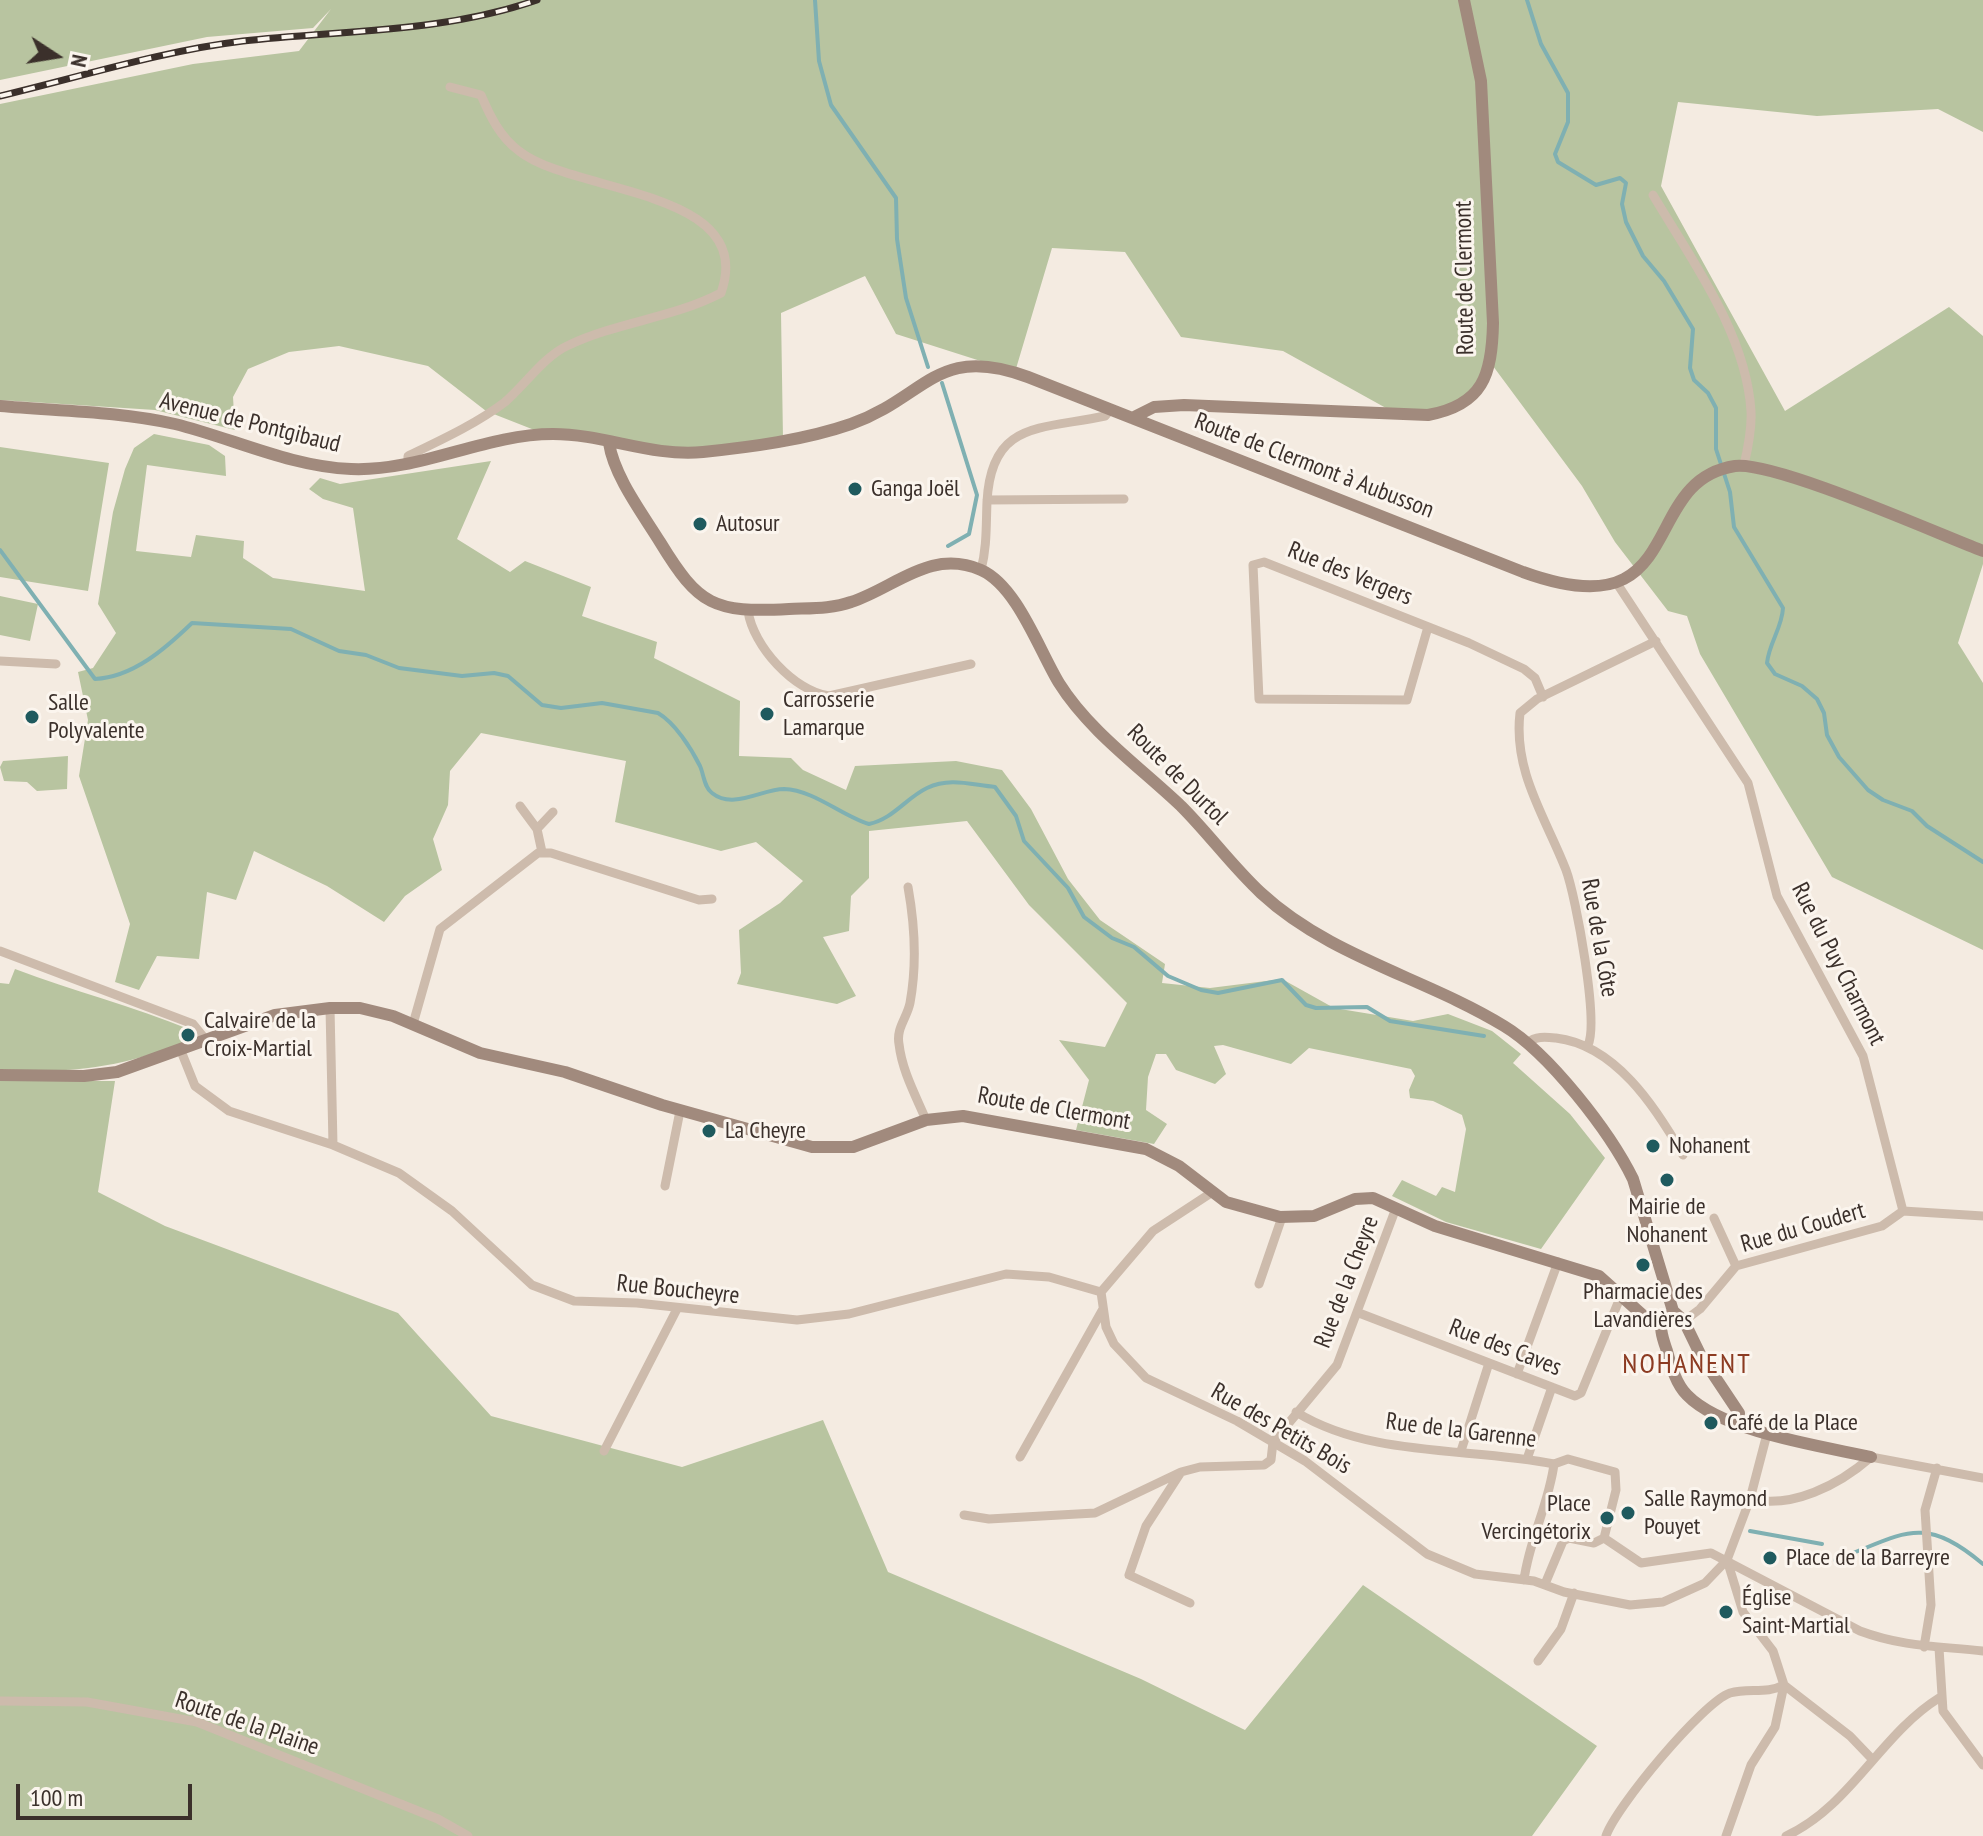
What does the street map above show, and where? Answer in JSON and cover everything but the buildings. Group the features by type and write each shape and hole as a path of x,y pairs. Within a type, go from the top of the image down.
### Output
{"street":[{"name":"Route de Clermont","path":"1132,418 1154,407 1184,405 1428,415 1462,404 1480,387 1491,362 1493,323 1481,81 1464,0"},
{"path":"408,463 408,456 453,434 504,402 567,345 658,315 693,308 721,293 727,275 727,255 705,223 678,208 560,172 519,152 494,123 481,95 450,87"},
{"path":"1653,195 1710,291 1738,358 1751,413 1744,465 1773,471 1983,551"},
{"name":"Route de Clermont à Aubusson","path":"583,438 688,453 814,434 869,416 938,373 969,365 1010,371 1546,580 1583,588 1616,582 1648,560 1698,483 1721,470 1744,465"},
{"name":"Avenue de Pontgibaud","path":"0,406 168,423 340,468 408,463 532,435 583,438"},
{"path":"609,443 618,469 690,587 715,604 748,611 850,603 931,564 981,570 986,550 987,500 995,458 1007,440 1026,432 1105,416 1110,410"},
{"path":"987,500 1124,499"},
{"name":"Rue des Vergers","path":"1428,627 1407,700 1259,699 1252,573 1258,561 1428,627 1524,669 1535,678 1543,697"},
{"name":"Route de Durtol","path":"981,570 1010,596 1060,685 1086,717 1184,809 1260,892 1289,916 1362,959 1481,1013 1527,1043 1599,1124 1623,1159 1633,1179 1673,1311"},
{"name":"Rue du Puy Charmont","path":"1616,582 1748,783 1777,896 1863,1056 1903,1211"},
{"path":"748,611 753,633 766,652 812,693 829,696 971,664"},
{"name":"Rue de la Côte","path":"1588,1045 1593,1020 1569,878 1531,795 1520,737 1520,713 1543,697 1656,641"},
{"path":"0,661 56,664"},
{"path":"520,806 537,829 542,852"},
{"path":"537,829 553,812"},
{"path":"413,1024 433,945 446,922 534,855 542,852 699,900 712,899"},
{"path":"908,887 915,970 910,1006 898,1030 898,1044 907,1076 926,1120"},
{"path":"0,951 193,1024 206,1040"},
{"name":"Route de Clermont","path":"0,1075 95,1075 144,1065 275,1015 330,1008 377,1011 480,1053 589,1078 680,1111 827,1149 867,1144 926,1120 974,1117 1134,1145 1179,1166 1226,1202 1282,1217 1314,1216 1362,1198 1396,1208 1435,1226 1599,1276 1622,1293 1647,1319 1660,1323"},
{"path":"330,1008 333,1145"},
{"path":"1527,1043 1534,1038 1548,1037 1588,1045 1634,1084 1683,1155"},
{"name":"Rue Boucheyre","path":"181,1051 195,1086 229,1111 374,1160 420,1186 474,1230 520,1276 545,1292 586,1303 637,1303 778,1320 819,1319 849,1314 1006,1274 1049,1277 1101,1292"},
{"path":"665,1186 680,1111"},
{"path":"1101,1292 1153,1231 1211,1193"},
{"name":"Rue de la Cheyre","path":"1181,1472 1200,1467 1264,1465 1271,1460 1273,1442 1337,1365 1396,1208"},
{"path":"1903,1211 1983,1216"},
{"name":"Rue du Coudert","path":"1684,1321 1700,1309 1736,1266 1882,1226 1903,1211"},
{"path":"1259,1284 1282,1217"},
{"path":"1714,1218 1736,1266"},
{"path":"1517,1374 1558,1262"},
{"name":"Rue des Petits Bois","path":"1101,1292 1114,1344 1146,1378 1273,1442 1349,1492 1384,1524 1427,1554 1475,1574 1545,1584 1630,1605 1663,1602 1705,1583 1727,1560"},
{"name":"Rue des Caves","path":"1359,1313 1575,1396 1581,1393 1622,1293"},
{"path":"604,1451 677,1309"},
{"path":"1020,1457 1103,1309"},
{"path":"1738,1421 1739,1413 1701,1356 1684,1321 1673,1311 1665,1314 1660,1323 1672,1368 1687,1396 1732,1422 1738,1421 1767,1434 1983,1478"},
{"path":"1461,1451 1489,1363"},
{"path":"1527,1459 1552,1387"},
{"name":"Rue de la Garenne","path":"1296,1412 1322,1426 1368,1440 1554,1464 1551,1489 1527,1556 1524,1580"},
{"path":"1726,1836 1751,1765 1775,1727 1784,1685 1773,1651 1743,1612 1727,1560 1750,1499 1767,1434"},
{"path":"1750,1499 1772,1504 1812,1494 1871,1457"},
{"path":"1554,1464 1576,1461 1618,1476 1604,1538"},
{"path":"1924,1647 1931,1605 1926,1499 1937,1468"},
{"path":"964,1515 989,1519 1095,1513 1181,1472"},
{"path":"1181,1472 1146,1526 1129,1575 1190,1603"},
{"path":"1545,1584 1563,1541 1569,1538 1594,1543 1604,1538"},
{"path":"1604,1538 1641,1563 1711,1553 1860,1631 1904,1645 1983,1651"},
{"path":"1538,1661 1561,1629 1574,1593"},
{"path":"1939,1648 1939,1698 1943,1711 1983,1765"},
{"path":"1784,1685 1850,1736 1873,1760"},
{"path":"1606,1836 1626,1803 1680,1735 1712,1704 1730,1693 1767,1692 1784,1685"},
{"path":"1786,1836 1822,1811 1916,1715 1939,1698"},
{"name":"Route de la Plaine","path":"0,1701 87,1702 197,1722 438,1819 468,1836"}],"green space":[{"path":"0,0 1983,0 1983,132 1938,109 1817,116 1678,102 1661,186 1785,411 1949,307 1983,336 1983,564 1958,643 1983,683 1983,950 1832,877 1700,654 1687,616 1668,611 1615,542 1582,486 1490,362 1483,381 1453,410 1395,413 1283,351 1181,337 1125,252 1052,248 1015,372 896,334 865,276 781,313 783,439 684,454 542,433 486,411 428,366 339,346 289,352 248,369 233,397 235,430 155,410 0,400 0,104 193,64 299,51 331,9 313,28 207,37 0,80"},
{"path":"154,434 209,445 225,456 226,476 147,465 136,551 191,557 196,535 244,541 243,558 273,578 365,591 353,508 323,499 309,489 320,478 340,484 491,461 457,539 510,572 525,561 591,587 582,616 657,642 654,658 740,701 739,756 791,758 803,770 846,790 855,766 956,761 1002,770 1031,809 1068,879 1100,920 1165,964 1162,983 1210,988 1282,979 1334,1008 1413,1021 1448,1014 1492,1031 1521,1054 1513,1063 1570,1114 1605,1158 1541,1249 1446,1222 1392,1196 1402,1180 1436,1196 1442,1187 1455,1192 1466,1129 1462,1115 1433,1101 1410,1098 1409,1090 1415,1076 1411,1069 1309,1048 1291,1064 1223,1045 1214,1046 1226,1074 1215,1084 1176,1070 1166,1054 1156,1054 1148,1077 1146,1110 1167,1124 1154,1144 1076,1130 1089,1080 1059,1040 1105,1047 1127,1003 1029,905 967,821 869,831 869,878 851,896 849,931 823,937 856,996 837,1004 737,984 741,973 739,930 780,903 803,881 756,842 721,851 615,822 626,761 481,733 450,771 448,805 433,839 442,870 405,896 384,922 327,886 254,851 236,900 207,892 199,959 157,956 139,990 115,982 130,924 79,776 88,720 78,672 93,668 116,633 98,604 113,512 134,448"},
{"path":"0,447 109,463 88,591 0,577"},
{"path":"0,596 38,604 30,641 0,635"},
{"path":"68,756 67,789 37,791 27,782 4,781 0,767 3,761"},
{"path":"15,969 191,1030 190,1040 141,1057 96,1067 51,1071 0,1069 0,983 9,984"},
{"path":"0,1081 115,1081 98,1192 165,1226 398,1313 491,1416 682,1467 823,1420 888,1572 1141,1679 1245,1730 1363,1585 1597,1746 1532,1836 0,1836"}],"waterway":[{"path":"815,0 819,61 831,105 896,198 897,239 906,298 928,367"},
{"path":"1527,0 1541,44 1568,93 1568,122 1555,154 1558,162 1596,185 1620,178 1626,183 1622,204 1626,222 1643,256 1664,281 1693,329 1690,368 1694,380 1708,393 1716,408 1716,449 1730,492 1734,527 1783,608 1767,663 1775,674 1802,686 1817,699 1824,713 1827,735 1839,757 1868,790 1883,800 1912,811 1927,826 1983,862"},
{"path":"942,383 977,495 969,534 948,546"},
{"path":"0,550 95,679 122,673 148,660 192,623 291,629 339,651 366,655 399,668 462,676 494,673 508,676 542,705 561,708 602,703 658,713 682,736 700,766 707,788 720,798 729,800 775,790 795,790 869,824 885,818 919,792 936,785 961,783 995,787 1016,816 1024,841 1068,888 1084,917 1112,938 1134,947 1168,976 1201,990 1218,993 1282,980 1306,1005 1316,1008 1367,1007 1390,1021 1484,1036"},
{"path":"1750,1531 1822,1544"},
{"path":"1835,1560 1895,1537 1927,1533 1962,1548 1983,1564"}],"railway":[{"path":"0,96 212,45 428,25 501,11 537,0"}],"place":[{"name":"Ganga Joël","path":"855,489"},
{"name":"Autosur","path":"700,524"},
{"name":"Carrosserie Lamarque","path":"767,714"},
{"name":"Salle Polyvalente","path":"32,717"},
{"name":"Calvaire de la Croix-Martial","path":"188,1035"},
{"name":"La Cheyre","path":"709,1131"},
{"name":"Nohanent","path":"1653,1146"},
{"name":"Mairie de Nohanent","path":"1667,1180"},
{"name":"Pharmacie des Lavandières","path":"1643,1265"},
{"name":"Café de la Place","path":"1711,1423"},
{"name":"Salle Raymond Pouyet","path":"1628,1513"},
{"name":"Place Vercingétorix","path":"1607,1518"},
{"name":"Place de la Barreyre","path":"1770,1558"},
{"name":"Église Saint-Martial","path":"1726,1612"}],"district":[{"name":"NOHANENT","path":"1687,1365"}]}
